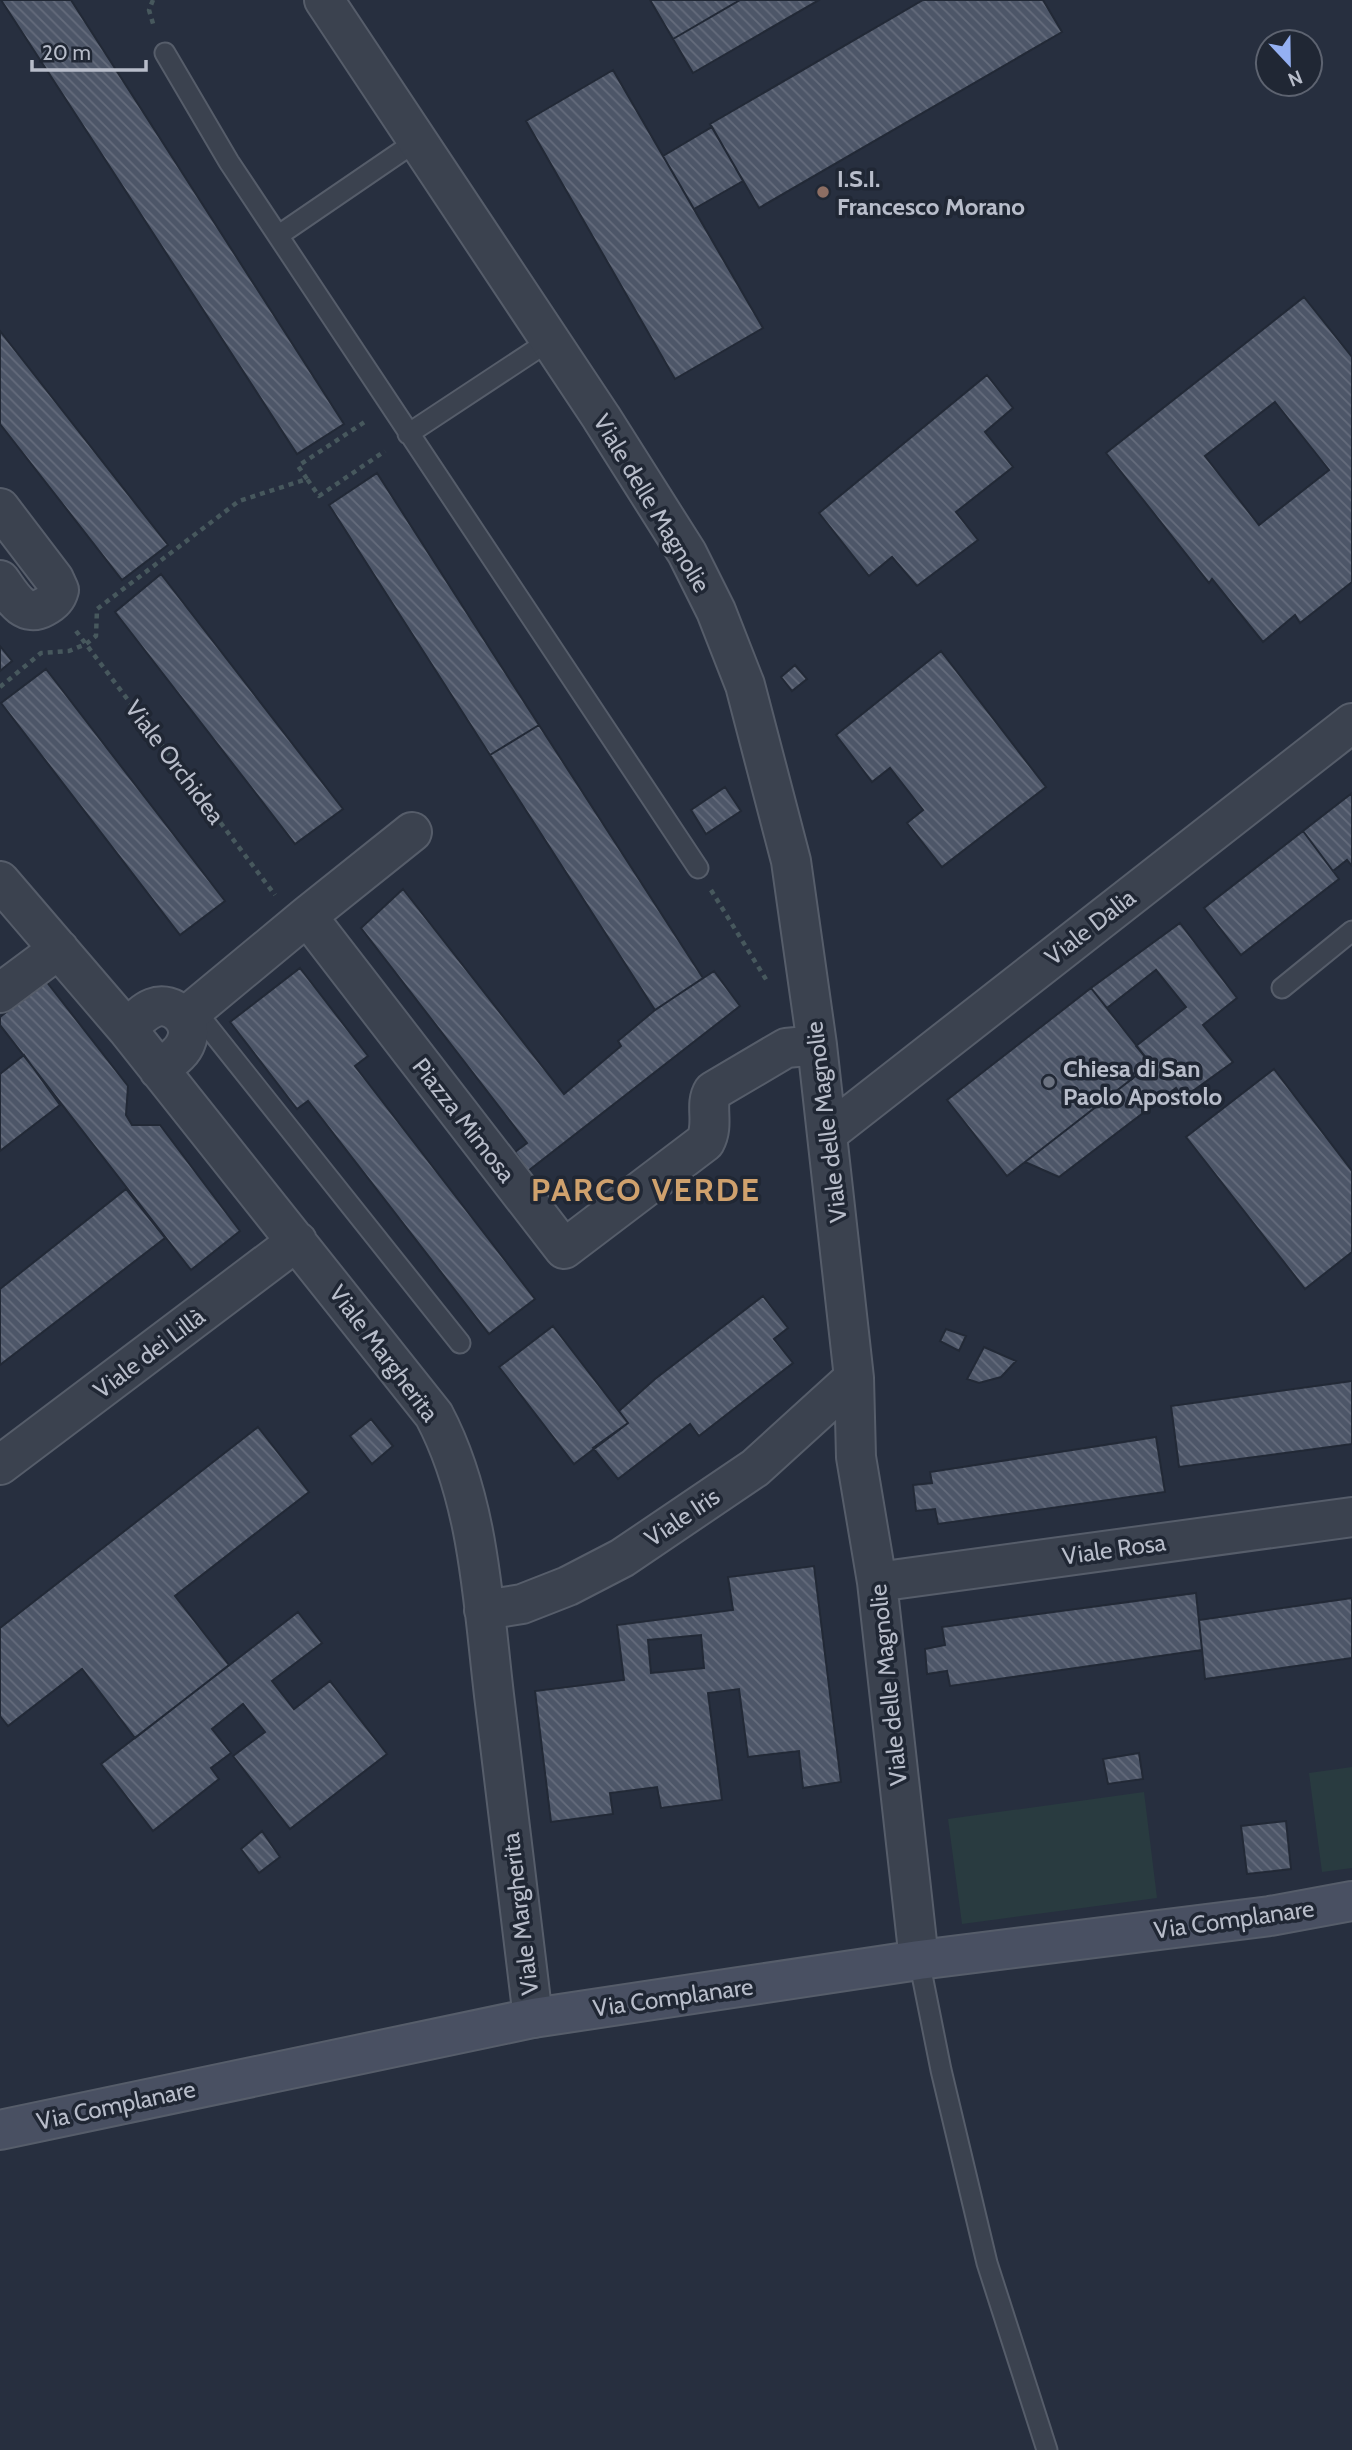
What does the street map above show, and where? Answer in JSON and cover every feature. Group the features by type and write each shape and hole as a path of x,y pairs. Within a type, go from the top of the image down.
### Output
{"main road":[{"name":"Via Complanare","path":"0,2130 533,2018 919,1960 1270,1916 1352,1901"}],"street":[{"name":"Viale delle Magnolie","path":"324,0 601,417 687,553 716,611 745,685 791,861 817,1045 854,1378 856,1457 877,1582 919,1960"},
{"path":"0,508 54,579 59,590 54,601 38,610 25,609 17,604 0,580"},
{"name":"Viale Dalia","path":"828,1133 1352,723"},
{"path":"159,1070 187,1041 189,1014 412,832"},
{"name":"Viale Margherita","path":"0,881 127,1029 297,1241 434,1415 449,1444 460,1474 471,1521 533,2018"},
{"name":"Piazza Mimosa","path":"302,920 564,1249 705,1142 710,1133 710,1100 713,1091 786,1048 817,1045"},
{"path":"0,993 59,949"},
{"path":"127,1029 151,1009 169,1007 189,1014"},
{"name":"Viale dei Lillà","path":"0,1465 297,1241"},
{"name":"Viale Iris","path":"484,1610 522,1604 568,1586 622,1558 755,1468 854,1378"},
{"name":"Viale Rosa","path":"877,1582 1352,1517"}],"lane":[{"path":"166,53 229,162 698,868"},
{"path":"279,235 418,140"},
{"path":"408,434 548,341"},
{"path":"1282,988 1352,930"},
{"path":"189,1014 460,1343"},
{"path":"919,1960 941,2070 987,2263 1047,2450"}],"path":[{"path":"390,405 298,466 319,496 408,434"},
{"path":"0,687 41,653 57,654 86,644 96,636 97,609 239,501 307,479"},
{"name":"Viale Orchidea","path":"54,601 302,920"},
{"path":"698,868 771,987"}],"shaded area":[{"path":"1352,1767 1352,1868 1322,1872 1309,1773"},
{"path":"1144,1792 1157,1898 962,1924 948,1819"}],"building":[{"path":"1,0 71,0 344,424 297,454"},
{"path":"650,0 740,0 673,39"},
{"path":"740,0 819,0 693,73 673,39"},
{"path":"923,0 1043,0 1062,32 759,208 710,124"},
{"path":"613,70 763,328 675,379 526,121"},
{"path":"712,127 743,181 694,209 663,156"},
{"path":"1304,297 1352,357 1352,582 1300,623 1295,615 1263,642 1212,579 1209,583 1106,453","holes":["1275,402 1329,470 1259,525 1205,456"]},
{"path":"0,331 168,545 122,580 0,424"},
{"path":"987,375 1013,408 985,432 1013,467 956,512 978,540 917,586 892,557 869,576 819,513"},
{"path":"377,473 539,725 490,755 329,505"},
{"path":"161,574 343,809 295,844 115,612"},
{"path":"0,646 12,661 0,671"},
{"path":"941,651 1046,787 942,867 907,823 923,810 890,768 872,782 836,735"},
{"path":"795,665 807,679 792,691 781,677"},
{"path":"46,669 225,901 180,935 1,703"},
{"path":"539,725 703,978 655,1010 490,755"},
{"path":"725,787 741,811 706,834 691,810"},
{"path":"1352,793 1352,866 1347,860 1333,871 1303,831"},
{"path":"1303,831 1339,879 1241,955 1204,908"},
{"path":"403,889 564,1094 621,1046 618,1041 655,1010 714,971 740,1006 528,1171 515,1152 527,1143 361,928"},
{"path":"1180,923 1237,998 1203,1025 1233,1062 1183,1098 1176,1088 1059,1177 1025,1162 1151,1064 1136,1046 1186,1007 1156,970 1107,1008 1091,988"},
{"path":"300,968 368,1056 355,1066 535,1299 489,1334 308,1101 297,1109 230,1022"},
{"path":"46,981 128,1086 126,1115 132,1125 160,1125 240,1231 191,1270 0,1025 0,1017"},
{"name":"Chiesa di San Paolo Apostolo","path":"1091,988 1151,1064 1007,1176 947,1100"},
{"path":"24,1055 60,1105 0,1151 0,1074"},
{"path":"1274,1069 1352,1171 1352,1252 1305,1289 1186,1137"},
{"path":"126,1189 165,1238 0,1365 0,1289"},
{"path":"763,1296 788,1328 774,1339 793,1363 699,1436 690,1424 618,1479 593,1448 628,1423 619,1411 655,1379"},
{"path":"553,1326 628,1423 574,1464 499,1367"},
{"path":"946,1329 966,1336 959,1351 940,1341"},
{"path":"984,1347 1016,1361 1001,1377 979,1383 967,1379"},
{"path":"1352,1381 1352,1444 1179,1467 1171,1406"},
{"path":"371,1419 393,1446 372,1464 350,1436"},
{"path":"258,1427 309,1492 175,1596 229,1665 135,1738 82,1669 8,1726 0,1716 0,1628"},
{"path":"1156,1437 1165,1492 938,1524 935,1509 916,1511 913,1485 932,1483 930,1472"},
{"path":"814,1566 841,1782 803,1788 799,1751 748,1757 739,1689 708,1693 722,1800 661,1808 657,1787 610,1793 613,1814 551,1822 535,1691 624,1680 617,1625 733,1610 728,1577","holes":["701,1635 704,1668 651,1673 648,1640"]},
{"path":"1196,1593 1202,1650 950,1686 947,1671 927,1674 925,1649 945,1645 942,1627"},
{"path":"1352,1598 1352,1658 1205,1679 1199,1620"},
{"path":"298,1612 322,1643 272,1681 294,1709 330,1681 387,1754 290,1829 233,1756 265,1732 243,1704 212,1729 231,1753 211,1768 219,1779 153,1831 101,1764"},
{"path":"1139,1753 1143,1779 1108,1784 1103,1759"},
{"path":"1286,1821 1291,1869 1247,1874 1241,1826"},
{"path":"262,1831 280,1857 259,1873 241,1849"}],"place":[{"name":"I.S.I. Francesco Morano","path":"823,192"},
{"name":"Chiesa di San Paolo Apostolo","path":"1049,1082"}],"district":[{"name":"PARCO VERDE","path":"646,1189"}]}
